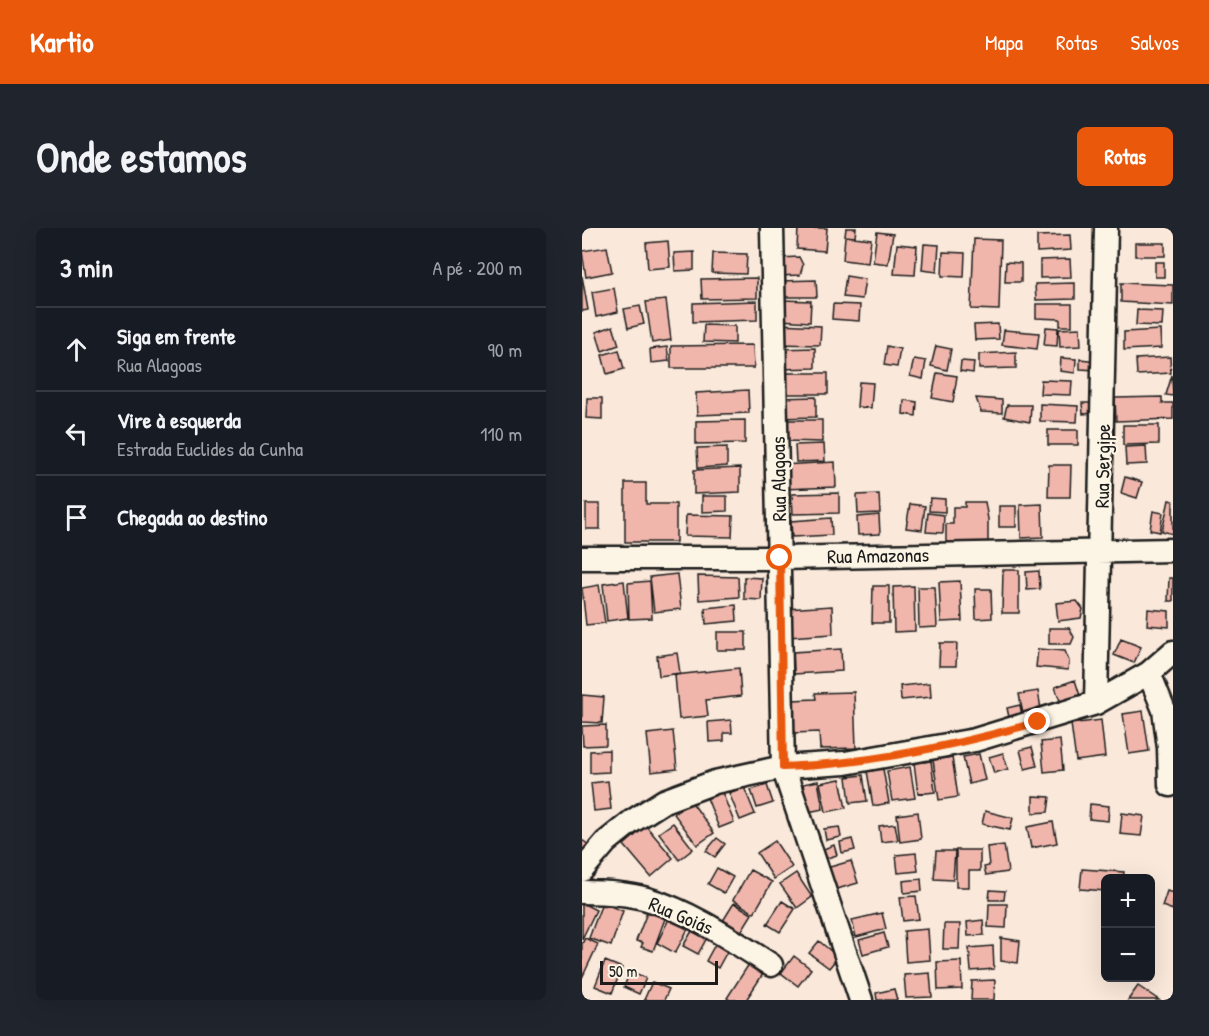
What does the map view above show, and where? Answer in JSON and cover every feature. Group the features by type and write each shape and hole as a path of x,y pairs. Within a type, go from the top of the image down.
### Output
{"street":[{"name":"Rua Alagoas","path":"772,228 783,767 861,1000"},
{"name":"Rua Sergipe","path":"1096,703 1106,228"},
{"name":"Rua Amazonas","path":"582,558 780,558 1173,550"},
{"path":"582,870 606,842 631,822 664,801 715,782 783,767 845,763 975,740 1096,703 1149,673 1173,652"},
{"path":"1149,673 1164,710 1169,748 1170,785"},
{"name":"Rua Goiás","path":"582,892 609,892 647,899 723,933 771,965"}],"building":[{"path":"798,228 827,228 825,251 797,249"},
{"path":"846,228 856,228 855,237 845,236"},
{"path":"877,232 893,234 888,264 873,262"},
{"path":"1070,235 1071,250 1037,252 1037,236"},
{"path":"845,236 871,239 868,263 843,260"},
{"path":"974,239 1001,240 999,310 971,309"},
{"path":"668,241 670,267 648,269 646,243"},
{"path":"1135,243 1165,243 1165,256 1135,256"},
{"path":"897,244 917,246 915,275 894,274"},
{"path":"924,244 939,245 937,272 922,270"},
{"path":"607,247 612,272 586,277 582,251"},
{"path":"694,252 694,270 675,271 674,253"},
{"path":"943,252 965,253 964,277 942,276"},
{"path":"713,253 747,254 746,274 712,273"},
{"path":"799,257 803,265 800,275 778,276 778,258"},
{"path":"1070,259 1071,277 1040,278 1040,260"},
{"path":"1006,262 1021,263 1021,282 1005,282"},
{"path":"1155,262 1164,262 1164,277 1155,277"},
{"path":"582,276 588,310 582,311"},
{"path":"846,276 865,279 862,299 843,297"},
{"path":"757,278 757,298 702,299 701,279"},
{"path":"816,280 817,297 780,297 780,281"},
{"path":"1075,283 1075,299 1036,300 1035,284"},
{"path":"1121,283 1173,285 1173,305 1121,302"},
{"path":"614,288 618,312 596,317 592,292"},
{"path":"666,300 671,340 652,343 646,302"},
{"path":"782,300 811,301 810,322 781,320"},
{"path":"757,301 757,320 693,322 693,303"},
{"path":"833,304 860,305 859,321 832,319"},
{"path":"1036,304 1072,304 1072,326 1060,326 1060,319 1036,318"},
{"path":"640,306 644,324 628,328 624,309"},
{"path":"1137,310 1163,311 1162,326 1136,325"},
{"path":"779,324 821,326 820,345 778,344"},
{"path":"998,324 999,339 975,340 974,325"},
{"path":"704,325 735,326 735,343 703,342"},
{"path":"613,326 619,345 602,351 596,332"},
{"path":"1046,327 1058,328 1057,346 1044,345"},
{"path":"1080,328 1081,346 1060,347 1059,329"},
{"path":"1004,330 1039,333 1037,349 1002,345"},
{"path":"1160,330 1161,348 1124,350 1124,332"},
{"path":"753,345 754,368 671,368 671,346"},
{"path":"887,346 900,349 897,367 884,365"},
{"path":"936,346 951,349 947,370 931,366"},
{"path":"667,347 669,361 651,363 650,349"},
{"path":"815,348 815,368 779,369 778,349"},
{"path":"619,350 624,369 607,374 602,355"},
{"path":"1016,352 1016,368 979,369 979,354"},
{"path":"1170,357 1171,373 1137,375 1136,359"},
{"path":"1061,358 1076,359 1075,373 1060,371"},
{"path":"914,359 926,361 923,379 910,376"},
{"path":"1080,359 1097,361 1096,370 1080,369"},
{"path":"961,361 974,362 973,373 960,371"},
{"path":"779,373 828,373 828,394 779,394"},
{"path":"937,373 957,376 953,402 932,398"},
{"path":"1172,375 1173,396 1166,395"},
{"path":"1041,380 1072,381 1071,395 1040,394"},
{"path":"859,382 873,383 871,408 857,407"},
{"path":"748,390 749,413 697,415 696,393"},
{"path":"816,397 816,417 779,418 779,398"},
{"path":"1162,397 1162,403 1173,403 1173,419 1116,421 1115,398"},
{"path":"587,398 602,398 602,419 586,418"},
{"path":"976,398 1002,400 1002,413 981,412"},
{"path":"904,400 917,402 916,416 903,414"},
{"path":"1082,403 1096,403 1097,413 1083,414"},
{"path":"1040,404 1078,406 1077,422 1040,421"},
{"path":"1007,405 1031,405 1030,422 1004,417"},
{"path":"745,420 745,443 696,444 696,421"},
{"path":"786,420 822,420 822,442 785,441"},
{"path":"1123,425 1159,425 1159,444 1123,445"},
{"path":"1048,430 1078,430 1078,445 1048,445"},
{"path":"824,444 825,461 796,462 795,445"},
{"path":"1146,446 1147,464 1126,465 1125,447"},
{"path":"727,447 727,466 698,468 697,448"},
{"path":"835,462 836,487 783,489 782,465"},
{"path":"1049,465 1071,465 1070,497 1048,497"},
{"path":"740,468 740,492 694,494 694,470"},
{"path":"1125,477 1142,482 1137,498 1121,493"},
{"path":"625,483 646,483 646,504 676,504 676,542 625,542"},
{"path":"839,493 839,513 793,514 792,494"},
{"path":"879,494 880,513 858,514 857,495"},
{"path":"702,496 727,496 727,511 702,512"},
{"path":"930,498 945,499 945,512 929,511"},
{"path":"1169,500 1173,501 1173,534 1162,531"},
{"path":"965,502 985,502 988,543 946,544 946,524 953,524 953,507 965,507"},
{"path":"586,504 600,504 600,529 586,529"},
{"path":"910,504 925,506 922,530 906,528"},
{"path":"1042,504 1043,537 1021,538 1020,505"},
{"path":"999,506 1016,506 1016,527 999,527"},
{"path":"1153,511 1163,513 1160,532 1150,530"},
{"path":"928,513 944,515 943,533 926,532"},
{"path":"686,515 733,516 732,537 685,536"},
{"path":"879,515 880,534 858,535 857,517"},
{"path":"831,518 832,535 792,537 791,521"},
{"path":"1003,570 1019,570 1019,613 1002,613"},
{"path":"1039,571 1040,589 1027,590 1026,572"},
{"path":"677,574 681,609 654,612 650,577"},
{"path":"698,576 738,577 739,597 699,600"},
{"path":"744,577 762,578 761,600 744,599"},
{"path":"1169,578 1173,578 1173,601 1168,601"},
{"path":"624,581 628,618 607,621 603,584"},
{"path":"650,581 652,618 629,619 628,583"},
{"path":"960,581 962,621 941,622 939,582"},
{"path":"599,585 605,623 586,625 582,588"},
{"path":"873,586 889,586 889,623 872,623"},
{"path":"914,586 915,631 894,632 893,587"},
{"path":"918,587 935,587 937,627 919,628"},
{"path":"975,589 991,589 992,618 976,619"},
{"path":"1077,601 1083,609 1081,618 1058,621 1056,603"},
{"path":"736,605 737,621 706,624 705,608"},
{"path":"832,606 833,634 788,637 786,609"},
{"path":"1148,609 1169,611 1169,627 1147,625"},
{"path":"1049,628 1069,628 1074,637 1071,644 1049,644"},
{"path":"717,632 746,632 746,650 717,650"},
{"path":"1121,639 1141,647 1134,663 1114,655"},
{"path":"940,643 957,643 956,666 939,666"},
{"path":"841,649 842,671 794,674 793,652"},
{"path":"1038,649 1065,651 1069,661 1068,670 1036,667"},
{"path":"677,653 680,673 659,676 657,656"},
{"path":"739,668 741,696 706,700 708,716 679,719 675,675"},
{"path":"1075,680 1082,702 1063,709 1055,687"},
{"path":"930,683 931,697 901,700 900,686"},
{"path":"1038,691 1042,715 1024,719 1019,694"},
{"path":"854,692 856,748 820,749 819,732 793,733 792,700 816,699 815,693"},
{"path":"582,695 604,697 602,723 582,722"},
{"path":"1020,705 1023,720 1010,722 1007,708"},
{"path":"1143,711 1149,751 1129,754 1123,714"},
{"path":"731,720 732,733 724,733 724,741 709,742 708,722"},
{"path":"1101,720 1105,757 1076,761 1071,724"},
{"path":"606,725 606,745 583,746 582,726"},
{"path":"673,731 677,769 651,772 647,734"},
{"path":"1060,740 1063,770 1044,772 1041,742"},
{"path":"1032,747 1037,766 1025,769 1020,750"},
{"path":"609,750 609,772 590,773 590,751"},
{"path":"1003,753 1008,769 994,773 989,757"},
{"path":"979,754 985,780 969,784 963,757"},
{"path":"952,757 958,797 939,800 933,760"},
{"path":"931,761 935,792 918,794 914,763"},
{"path":"910,767 915,798 892,801 887,771"},
{"path":"883,769 889,803 873,806 867,771"},
{"path":"863,775 867,801 850,803 847,777"},
{"path":"840,779 846,808 826,812 820,783"},
{"path":"608,781 611,809 594,811 591,783"},
{"path":"818,781 823,809 808,812 803,784"},
{"path":"767,785 773,803 757,808 751,790"},
{"path":"744,787 755,814 740,820 729,793"},
{"path":"722,792 734,822 719,828 707,798"},
{"path":"1033,796 1050,797 1048,812 1033,813"},
{"path":"691,801 714,833 697,845 674,814"},
{"path":"1090,804 1109,806 1108,821 1089,819"},
{"path":"985,811 1013,818 1010,830 982,824"},
{"path":"918,812 921,839 900,842 897,815"},
{"path":"1122,813 1144,816 1141,836 1120,834"},
{"path":"1053,822 1057,843 1031,848 1027,827"},
{"path":"673,823 693,849 679,860 659,833"},
{"path":"895,824 898,840 881,842 879,826"},
{"path":"646,826 673,858 651,877 624,845"},
{"path":"839,827 841,837 826,840 824,829"},
{"path":"717,838 725,844 715,857 706,851"},
{"path":"852,839 855,850 842,853 840,842"},
{"path":"582,840 589,845 582,854"},
{"path":"775,841 792,867 774,879 757,853"},
{"path":"834,845 837,855 824,859 821,850"},
{"path":"1004,845 1008,872 986,875 984,867 989,866 987,847"},
{"path":"956,850 980,850 980,871 969,871 969,887 956,887"},
{"path":"936,851 955,851 953,880 934,879"},
{"path":"916,853 918,871 898,873 896,855"},
{"path":"851,861 858,883 830,891 823,869"},
{"path":"717,868 733,877 724,893 708,884"},
{"path":"1082,869 1124,872 1124,874 1101,874 1101,891 1080,889"},
{"path":"750,870 772,882 754,913 733,900"},
{"path":"796,873 812,897 797,908 780,884"},
{"path":"921,879 922,891 904,893 903,881"},
{"path":"990,890 1005,891 1004,900 989,900"},
{"path":"1167,891 1173,893 1173,910 1162,906"},
{"path":"916,896 919,919 903,921 900,897"},
{"path":"782,901 795,909 780,932 767,924"},
{"path":"582,903 596,910 582,939"},
{"path":"602,903 623,911 611,946 589,938"},
{"path":"734,903 752,914 739,935 721,924"},
{"path":"989,904 1007,904 1006,928 988,927"},
{"path":"648,910 666,916 653,951 641,947 643,943 636,941"},
{"path":"882,913 886,929 856,937 852,920"},
{"path":"670,917 689,927 675,953 657,943"},
{"path":"983,920 984,935 968,936 967,922"},
{"path":"944,924 960,924 959,949 943,949"},
{"path":"695,926 709,934 698,954 683,946"},
{"path":"928,929 930,960 906,962 904,931"},
{"path":"884,933 888,947 863,954 859,940"},
{"path":"585,938 598,944 582,978 582,944"},
{"path":"1001,938 1020,941 1018,963 1001,961"},
{"path":"718,939 730,946 718,968 706,961"},
{"path":"819,941 838,957 829,968 809,953"},
{"path":"993,946 994,969 971,971 969,948"},
{"path":"794,956 811,969 798,986 781,973"},
{"path":"605,961 622,968 612,993 595,986"},
{"path":"961,961 962,989 938,990 937,962"},
{"path":"749,964 763,974 746,1000 730,1000 727,998"},
{"path":"630,971 646,978 639,994 624,987"},
{"path":"930,973 932,997 906,998 904,975"},
{"path":"995,980 994,1000 971,1000 972,981"},
{"path":"652,982 669,989 664,1000 644,1000"},
{"path":"1138,986 1159,1000 1128,1000"},
{"path":"894,989 897,1000 877,1000 876,993"}],"route":[{"path":"780,558 783,767 845,763 917,752 975,740 1038,722"}]}
